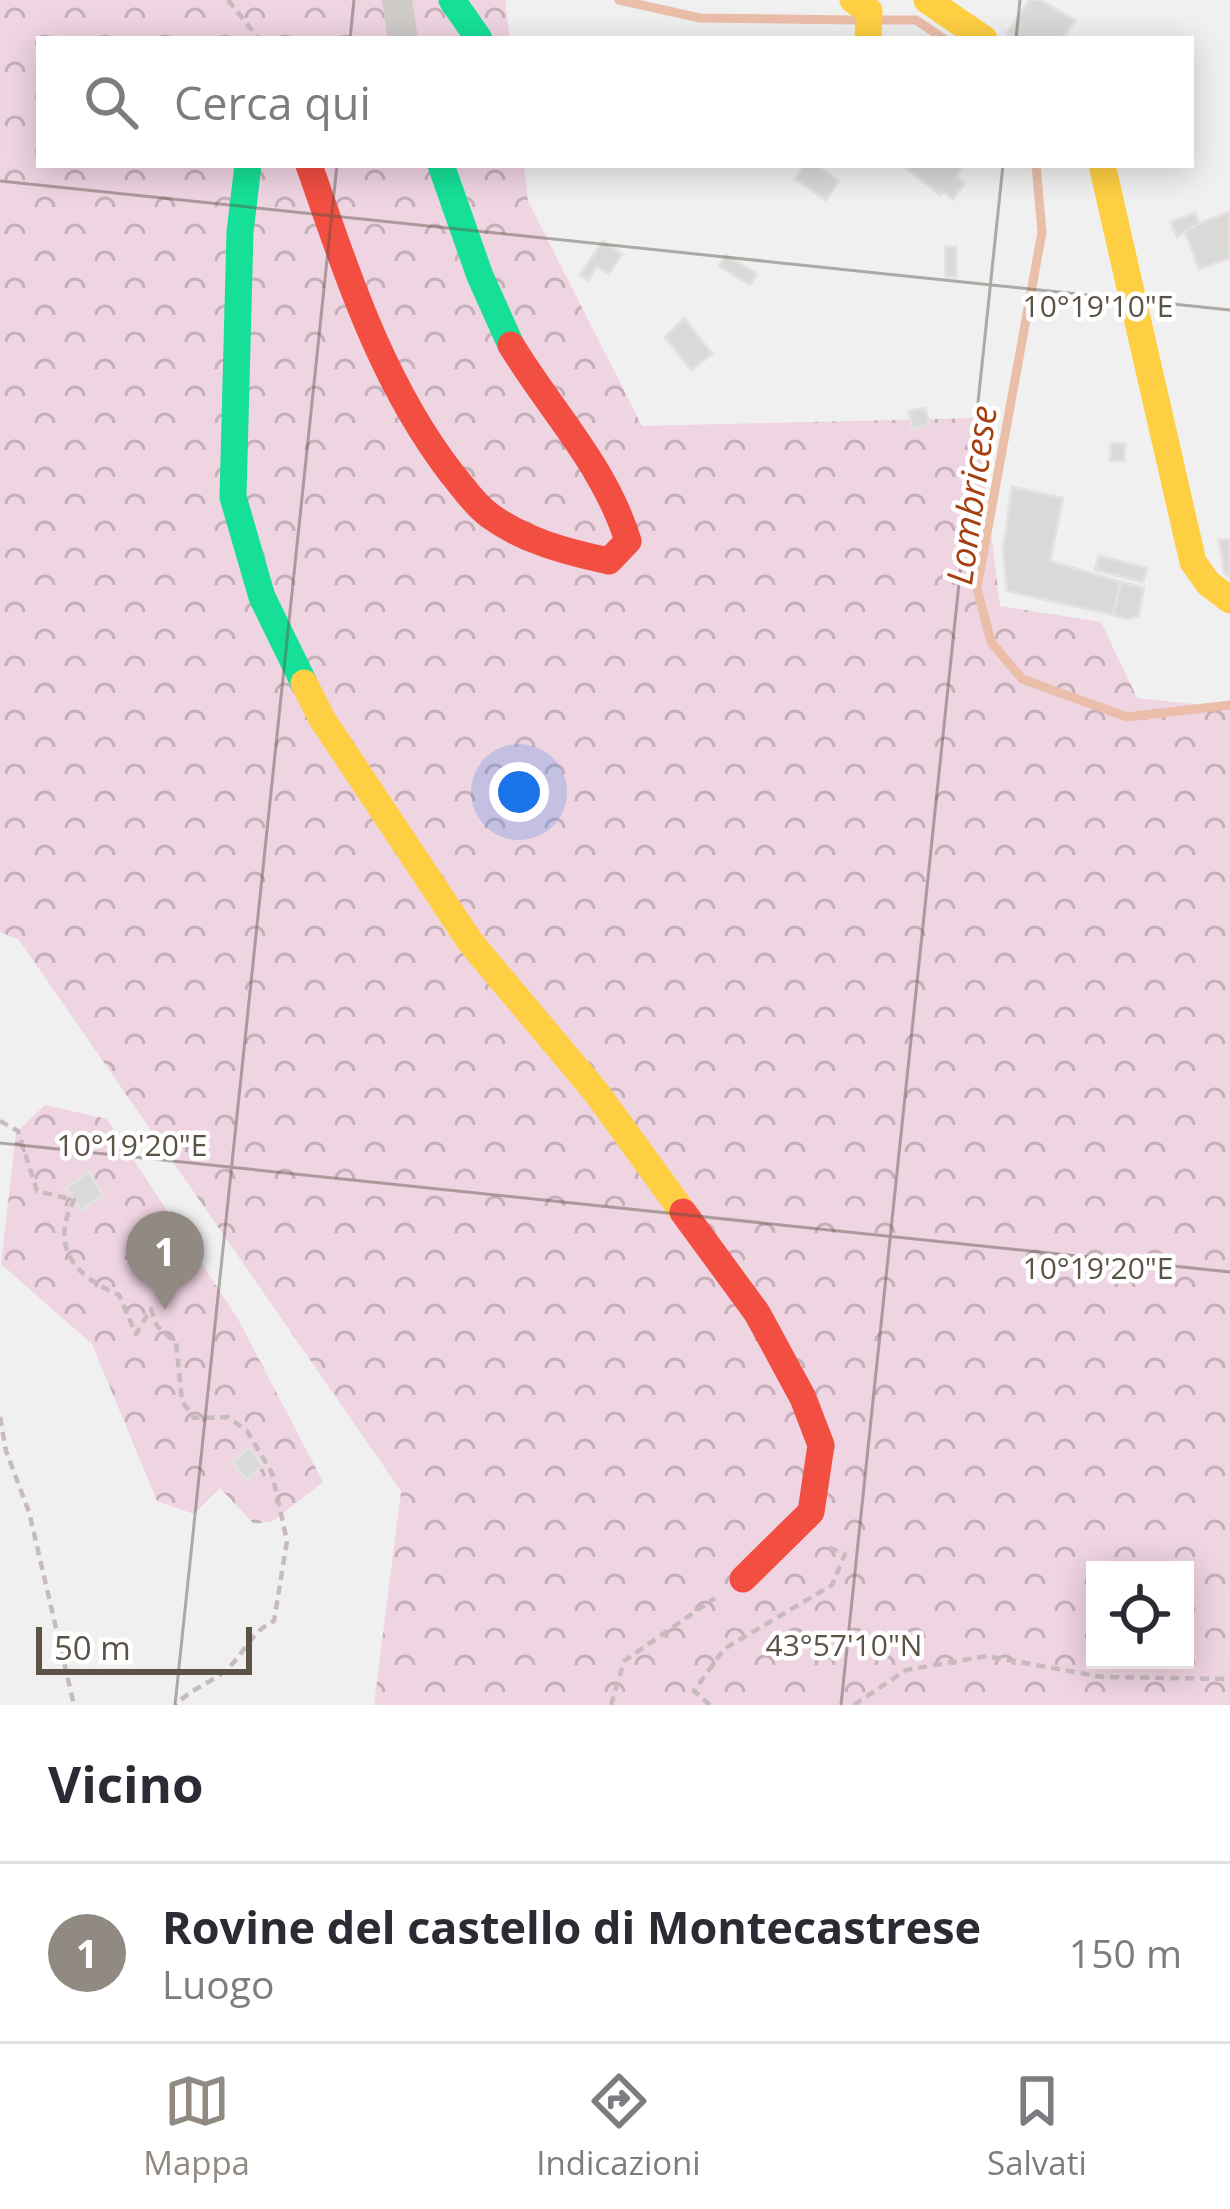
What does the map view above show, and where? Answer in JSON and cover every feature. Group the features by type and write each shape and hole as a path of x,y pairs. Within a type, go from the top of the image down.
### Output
{"street":[{"path":"397,0 403,36"},
{"path":"452,0 477,36"},
{"path":"927,0 980,36"},
{"path":"248,168 240,232 233,497 262,597 322,719 459,924 596,1092 757,1313 802,1399 821,1445 811,1511 743,1579"},
{"path":"310,168 373,343 439,460 487,514 552,549 609,561 628,541 622,517 509,341 442,168"},
{"path":"1103,168 1193,562 1208,583 1230,599"}],"path":[{"path":"228,0 258,36"},
{"path":"0,1121 18,1131 37,1191 74,1200 66,1215 63,1242 87,1282 119,1295 136,1334 151,1309 157,1326 176,1343 182,1401 194,1418 228,1417 248,1431 272,1473 287,1541 274,1621 258,1628 225,1671 188,1691 176,1705"},
{"path":"0,1417 29,1513 74,1705"},
{"path":"710,1705 694,1691 724,1649 832,1585 845,1554 821,1545"},
{"path":"611,1705 624,1661 743,1579"},
{"path":"854,1705 906,1670 987,1656 1102,1677 1230,1679"}],"green space":[{"path":"0,0 505,0 510,36 36,36 36,168 524,168 528,201 642,426 977,418 1000,606 1101,622 1137,698 1230,708 1230,1705 374,1705 401,1491 19,940 0,932"},
{"path":"45,1105 107,1119 238,1319 323,1482 273,1521 254,1524 220,1488 194,1514 157,1501 92,1344 1,1264 16,1133"}],"building":[{"path":"1030,0 1041,0 1075,21 1064,36 1007,33"},
{"path":"802,168 820,168 839,181 826,200 795,179"},
{"path":"906,168 962,168 956,177 965,183 953,199 942,191 940,195"},
{"path":"1229,212 1230,258 1199,269 1184,229"},
{"path":"1195,213 1199,223 1177,237 1171,222"},
{"path":"603,241 622,254 609,274 597,267 588,280 580,275"},
{"path":"945,247 956,247 956,277 946,277"},
{"path":"726,255 757,274 750,285 719,266"},
{"path":"684,318 712,354 691,370 665,337"},
{"path":"925,408 929,425 912,429 909,411"},
{"path":"1111,443 1125,444 1124,461 1110,460"},
{"path":"1012,487 1063,498 1050,561 1121,582 1113,615 1007,591 1003,550"},
{"path":"1230,539 1230,577 1224,572 1219,540"},
{"path":"1099,556 1147,568 1143,582 1095,570"},
{"path":"1121,582 1144,588 1138,616 1113,615"},
{"path":"89,1172 103,1195 81,1210 66,1188"},
{"path":"249,1448 263,1465 247,1480 232,1462"}],"waterway":[{"name":"Lombricese","path":"619,0 700,18 854,20"},
{"name":"Lombricese","path":"883,20 916,20 940,36"},
{"name":"Lombricese","path":"1036,168 1042,232 977,588 991,642 1022,679 1127,717 1230,705"}],"traffic: fast":[{"path":"452,0 477,36"},
{"path":"248,168 240,232 233,497 262,597 304,683"},
{"path":"442,168 480,276 511,345"}],"traffic: slow":[{"path":"853,0 869,11 868,36"},
{"path":"927,0 980,36"},
{"path":"1103,168 1193,562 1208,583 1230,600"},
{"path":"304,683 322,719 471,943 596,1092 683,1212"}],"traffic: jam":[{"path":"310,168 386,364 452,474 502,524 546,544 609,561 628,541 618,514 591,463 511,345"},
{"path":"683,1212 757,1313 803,1398 821,1445 811,1512 743,1579"}],"place":[{"name":"Rovine del castello di Montecastrese","path":"165,1310"}]}
